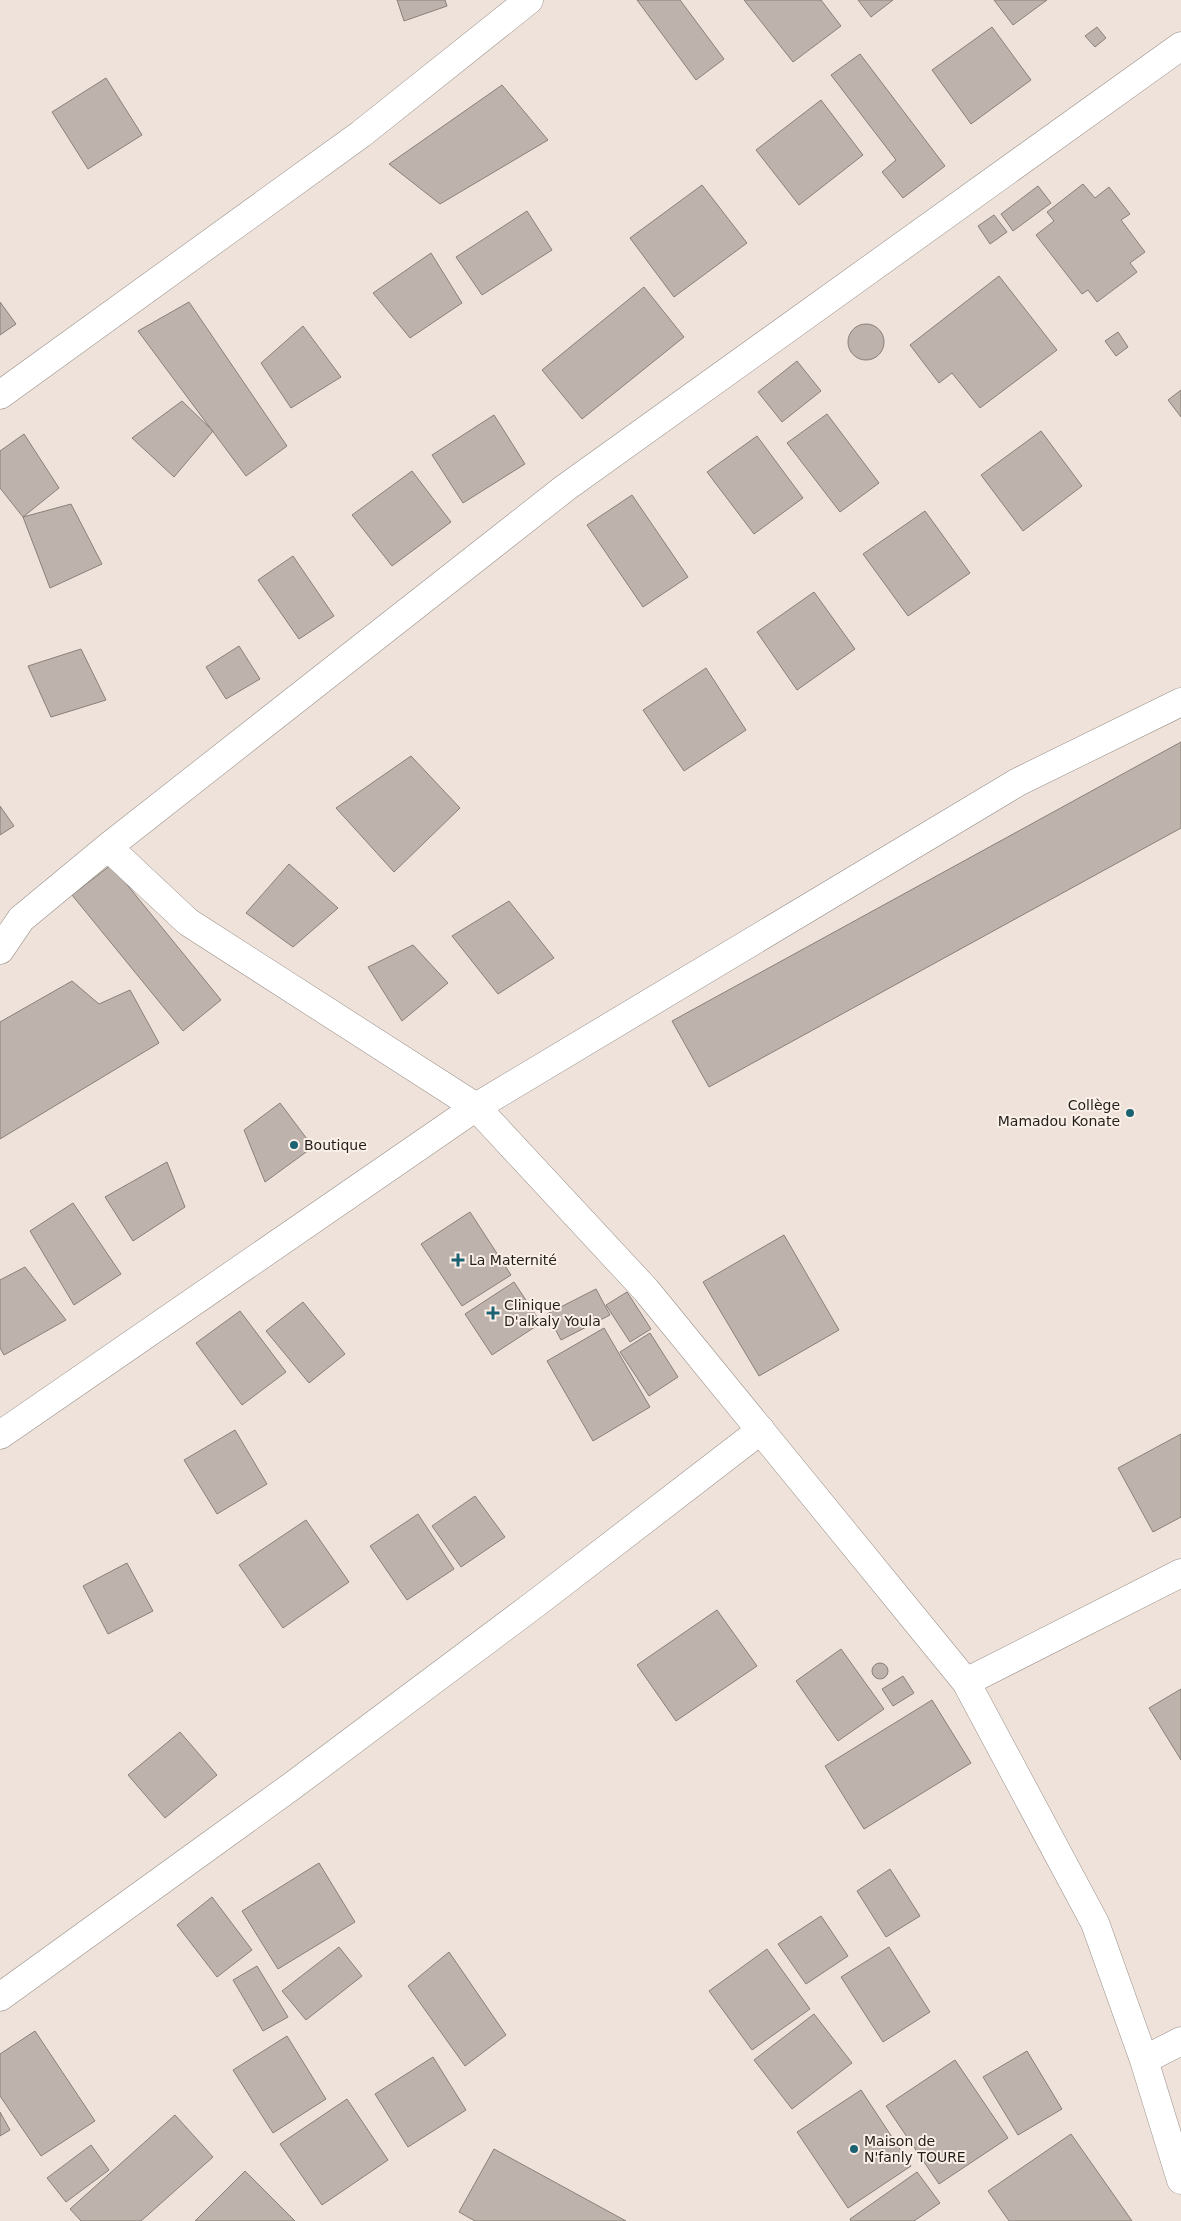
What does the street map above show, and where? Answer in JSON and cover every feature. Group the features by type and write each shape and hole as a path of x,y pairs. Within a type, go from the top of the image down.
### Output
{"street":[{"path":"0,395 361,134 529,0"},
{"path":"0,950 21,920 108,847 564,488 1181,46"},
{"path":"0,1435 476,1107 1018,782 1181,702"},
{"path":"108,847 188,922 476,1107 646,1290 966,1682 1094,1924 1144,2060 1181,2180"},
{"path":"0,1997 292,1786 535,1604 761,1430"},
{"path":"966,1682 1181,1572"},
{"path":"1144,2060 1181,2040"}],"building":[{"path":"397,0 445,0 447,6 404,21"},
{"path":"637,0 680,0 724,59 696,80"},
{"path":"744,0 821,0 841,26 793,62"},
{"path":"858,0 893,0 871,17"},
{"path":"994,0 1047,0 1013,25"},
{"path":"992,27 1031,80 971,124 932,70"},
{"path":"1097,27 1106,38 1095,47 1085,36"},
{"path":"860,54 945,166 903,198 882,172 896,160 831,75"},
{"path":"106,78 142,135 88,169 52,112"},
{"path":"502,85 548,140 440,204 389,164"},
{"path":"821,100 863,155 799,205 756,150"},
{"path":"1083,184 1095,198 1109,187 1130,214 1121,220 1145,252 1130,263 1137,272 1097,302 1088,290 1082,294 1036,235 1054,221 1047,212"},
{"path":"702,185 747,243 674,297 630,238"},
{"path":"1038,186 1051,203 1013,231 1001,214"},
{"path":"527,211 552,250 482,295 456,257"},
{"path":"994,215 1007,232 990,244 978,226"},
{"path":"431,253 462,303 410,338 373,293"},
{"path":"999,276 1057,350 980,408 952,373 939,383 910,345"},
{"path":"644,287 684,337 582,419 542,370"},
{"path":"0,302 16,324 0,335"},
{"path":"189,302 287,446 246,476 138,331"},
{"path":"866,324 873,325 879,329 883,335 883,349 879,355 873,359 866,360 859,359 853,355 849,349 848,342 849,335 853,329 859,325"},
{"path":"303,326 341,377 291,408 261,363"},
{"path":"1118,332 1128,347 1116,356 1105,341"},
{"path":"797,361 821,391 782,422 758,392"},
{"path":"1181,390 1181,417 1168,400"},
{"path":"182,401 213,431 174,477 132,438"},
{"path":"827,414 879,483 840,512 787,443"},
{"path":"494,415 525,464 463,503 432,455"},
{"path":"1041,431 1082,486 1023,531 981,475"},
{"path":"24,434 59,488 23,517 0,488 0,451"},
{"path":"757,436 803,498 754,534 707,472"},
{"path":"412,471 451,522 392,566 352,515"},
{"path":"632,495 688,577 643,607 587,525"},
{"path":"71,504 102,564 50,588 23,517"},
{"path":"925,511 970,573 908,616 863,554"},
{"path":"293,556 334,616 299,639 258,580"},
{"path":"814,592 855,649 797,690 757,632"},
{"path":"239,646 260,679 226,699 206,667"},
{"path":"81,649 106,700 51,717 28,666"},
{"path":"706,668 746,730 684,771 643,710"},
{"path":"1181,742 1181,828 709,1087 672,1021"},
{"path":"411,756 460,808 394,872 336,808"},
{"path":"0,806 14,826 0,835"},
{"path":"289,864 338,908 293,947 246,913"},
{"path":"111,865 221,1000 183,1031 72,895"},
{"path":"509,901 554,958 498,994 452,936"},
{"path":"413,945 448,983 402,1021 368,967"},
{"path":"72,981 99,1004 130,990 159,1043 0,1139 0,1022"},
{"path":"280,1103 313,1147 265,1182 244,1130"},
{"path":"167,1162 185,1207 133,1241 105,1197"},
{"path":"73,1203 121,1274 74,1305 30,1231"},
{"path":"470,1212 511,1275 462,1306 421,1244"},
{"path":"784,1235 839,1330 759,1376 703,1282"},
{"path":"25,1267 66,1320 4,1355 0,1348 0,1280"},
{"path":"514,1282 541,1323 492,1355 465,1314"},
{"path":"596,1289 610,1315 561,1340 547,1314"},
{"path":"627,1292 651,1329 630,1342 606,1305"},
{"path":"303,1302 345,1354 309,1383 266,1331"},
{"path":"240,1311 286,1372 242,1405 196,1343"},
{"path":"604,1328 650,1407 593,1441 547,1361"},
{"path":"650,1333 678,1377 649,1396 620,1352"},
{"path":"235,1430 267,1484 217,1514 184,1460"},
{"path":"1181,1434 1181,1517 1153,1532 1118,1468"},
{"path":"475,1496 505,1537 461,1567 432,1526"},
{"path":"418,1514 454,1569 407,1600 370,1546"},
{"path":"306,1520 349,1582 283,1628 239,1565"},
{"path":"127,1563 153,1611 108,1634 83,1586"},
{"path":"717,1610 757,1666 676,1721 637,1665"},
{"path":"841,1649 884,1709 838,1741 796,1681"},
{"path":"880,1663 886,1665 888,1671 886,1677 880,1679 874,1677 872,1671 874,1665"},
{"path":"903,1676 914,1693 893,1706 882,1689"},
{"path":"1181,1689 1181,1760 1149,1708"},
{"path":"932,1700 971,1763 864,1829 825,1766"},
{"path":"180,1732 217,1775 165,1818 128,1775"},
{"path":"319,1863 355,1922 278,1969 242,1911"},
{"path":"890,1869 920,1916 886,1937 857,1891"},
{"path":"212,1897 252,1950 217,1977 177,1925"},
{"path":"821,1916 848,1956 806,1984 778,1944"},
{"path":"339,1947 362,1976 306,2020 282,1991"},
{"path":"889,1947 930,2012 883,2042 841,1977"},
{"path":"767,1949 810,2009 752,2050 709,1991"},
{"path":"449,1952 506,2035 465,2066 408,1986"},
{"path":"257,1966 288,2017 263,2031 233,1980"},
{"path":"814,2014 852,2063 792,2109 754,2060"},
{"path":"35,2031 95,2121 41,2156 0,2096 0,2054"},
{"path":"287,2036 326,2099 273,2133 233,2070"},
{"path":"1027,2051 1062,2109 1018,2135 983,2077"},
{"path":"433,2057 466,2110 408,2147 375,2094"},
{"path":"955,2060 1008,2138 939,2184 886,2106"},
{"name":"Maison de N'fanly TOURE","path":"861,2090 911,2166 848,2208 797,2132"},
{"path":"347,2099 388,2160 322,2205 280,2144"},
{"path":"0,2112 10,2130 0,2136"},
{"path":"175,2115 213,2157 141,2221 81,2221 70,2209"},
{"path":"1071,2134 1132,2221 1009,2221 988,2191"},
{"path":"91,2145 109,2170 66,2202 47,2178"},
{"path":"494,2149 626,2221 475,2221 459,2212"},
{"path":"245,2171 295,2221 195,2221"},
{"path":"917,2172 940,2203 914,2221 851,2221 850,2219"}],"place":[{"name":"Collège Mamadou Konate","path":"1130,1113"},
{"name":"Boutique","path":"294,1145"},
{"name":"La Maternité","path":"458,1260"},
{"name":"Clinique D'alkaly Youla","path":"493,1313"},
{"name":"Maison de N'fanly TOURE","path":"854,2149"}]}
